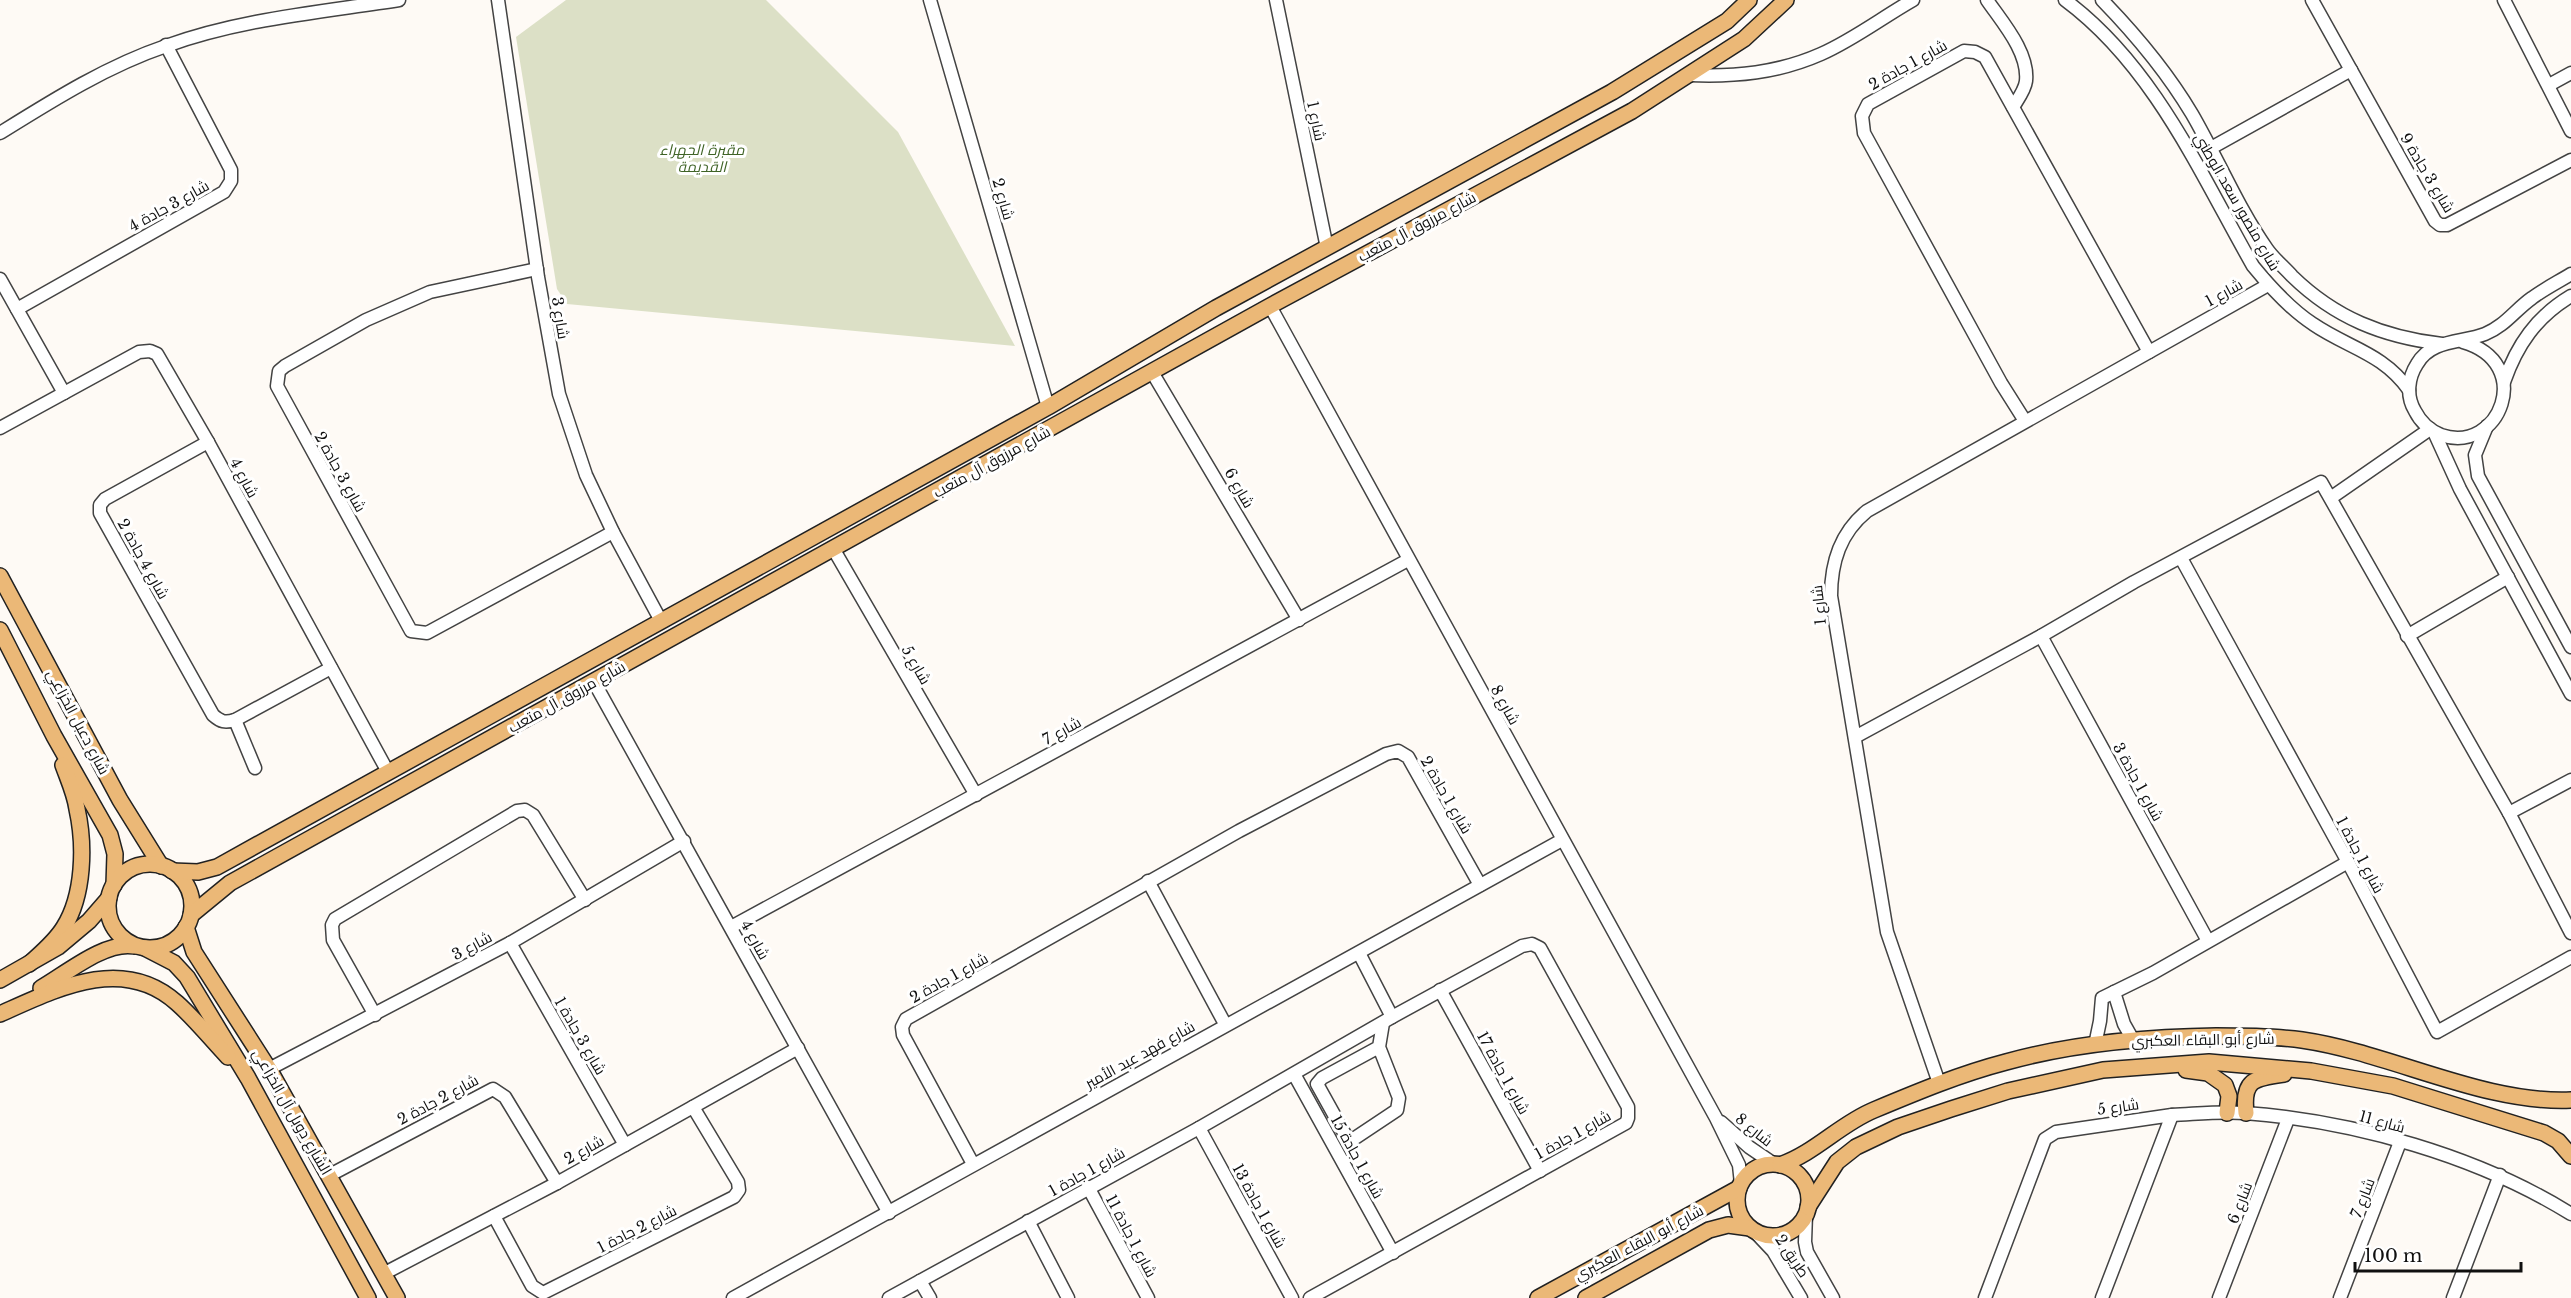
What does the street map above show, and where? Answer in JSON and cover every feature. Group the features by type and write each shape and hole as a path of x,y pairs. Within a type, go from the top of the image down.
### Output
{"main road":[{"name":"شارع مرزوق آل متعب","path":"167,868 198,872 217,867 1048,407 1216,308 1612,92 1727,21 1749,0"},
{"name":"شارع مرزوق آل متعب","path":"188,921 230,883 932,496 1270,306 1570,145 1689,75 1744,39 1786,0"},
{"path":"953,460 952,469 962,479"},
{"path":"924,476 932,481 934,491 932,496"},
{"name":"شارع دعبل الخزاعي","path":"0,576 120,800 167,868"},
{"name":"شارع دعبل الخزاعي","path":"0,630 38,706 113,843 116,854 111,891"},
{"path":"26,679 43,680 47,676 49,666"},
{"path":"556,679 554,689 560,697 565,698"},
{"path":"38,706 50,692 57,692 65,698"},
{"path":"526,695 536,706 534,715"},
{"path":"28,964 63,930 71,915 79,876 81,852 77,808 54,736"},
{"path":"0,980 58,947 77,932 111,891 120,876 139,866 167,868 186,885 192,905 188,921 173,941 155,948 123,944 107,949 0,1013"},
{"path":"111,891 111,922 116,932 140,947"},
{"name":"الشارع دوبل آل الخزاعي","path":"188,921 195,952 269,1069 396,1298"},
{"name":"الشارع دوبل آل الخزاعي","path":"140,947 174,963 187,978 248,1078 368,1298"},
{"path":"0,1013 81,982 120,977 139,981 156,988 176,1002 248,1078"},
{"name":"شارع أبو البقاء العكبري","path":"1777,1164 1795,1160 1862,1116 1939,1083 2007,1062 2133,1040 2226,1036 2301,1040 2350,1048 2470,1085 2529,1098 2571,1100"},
{"name":"شارع أبو البقاء العكبري","path":"1807,1211 1837,1161 1856,1147 1898,1127 2008,1091 2103,1070 2145,1066 2209,1062 2311,1071 2393,1086 2544,1133 2558,1141 2571,1156"},
{"path":"2145,1066 2208,1073 2216,1077 2225,1085 2229,1096 2227,1113"},
{"path":"2246,1113 2246,1094 2249,1086 2258,1077 2311,1071"},
{"path":"1777,1164 1796,1173 1804,1181 1808,1192 1807,1211 1793,1231 1784,1235 1774,1237 1753,1231 1739,1213 1737,1203 1740,1186 1754,1169 1777,1164"},
{"name":"شارع أبو البقاء العكبري","path":"1538,1298 1740,1186"},
{"name":"شارع أبو البقاء العكبري","path":"1586,1298 1709,1230 1728,1225 1753,1231"}],"street":[{"path":"0,133 112,68 166,45 268,20 399,0"},
{"name":"شارع 3","path":"498,0 550,352 564,416 586,475 613,532 661,621"},
{"name":"شارع 2","path":"930,0 1048,407"},
{"name":"شارع 1","path":"1276,0 1327,248"},
{"path":"1689,75 1727,76 1784,68 1822,53 1913,0"},
{"path":"1987,0 2020,50 2025,70 2026,81 2023,92 2013,107"},
{"name":"شارع منصور سعد الوطني","path":"2065,0 2114,45 2150,89 2180,135 2253,266 2268,285 2315,326 2389,366 2409,390"},
{"name":"شارع منصور سعد الوطني","path":"2102,0 2160,66 2211,148 2268,250 2306,289 2324,304 2353,321 2394,336 2442,344"},
{"name":"شارع 3 جادة 9","path":"2312,0 2435,220 2440,225 2447,225 2571,160"},
{"path":"2504,0 2571,131"},
{"name":"شارع 3 جادة 4","path":"17,309 224,192 231,181 231,170 166,45"},
{"name":"شارع 1 جادة 2","path":"2025,422 2001,383 1864,133 1861,122 1868,104 1964,51 1981,54 1989,61 2149,352"},
{"path":"2211,148 2350,70"},
{"path":"2549,85 2571,73"},
{"name":"شارع 3 جادة 2","path":"537,269 430,292 383,311 285,366 279,371 277,386 408,627 415,633 426,633 613,532"},
{"path":"2571,274 2531,298 2505,324 2463,342 2442,344 2429,351 2418,361 2411,375 2409,390 2415,412 2432,431 2460,489 2571,694"},
{"path":"0,279 64,393"},
{"name":"شارع 1","path":"1939,1083 1887,932 1831,596 1833,566 1841,543 1855,520 1867,511 2268,285"},
{"path":"2504,382 2522,341 2536,323 2556,305 2571,296"},
{"name":"شارع 8","path":"1270,306 1716,1118 1739,1165 1740,1186"},
{"path":"2432,431 2448,437 2475,434 2487,426 2498,414 2504,399 2504,382 2499,368 2490,355 2477,346 2463,342"},
{"name":"شارع 4","path":"0,428 139,352 150,351 157,354 208,442 388,772"},
{"name":"شارع 6","path":"1152,372 1299,620"},
{"path":"2487,426 2475,454 2478,476 2571,647"},
{"path":"2332,497 2432,431"},
{"name":"شارع 4 جادة 2","path":"208,442 105,499 99,509 213,715 226,722 235,720"},
{"path":"1855,738 2320,482 2332,497 2407,636 2509,813 2571,933"},
{"name":"شارع 5","path":"834,550 976,795"},
{"name":"شارع 1 جادة 1","path":"2181,558 2348,862 2437,1032 2571,957"},
{"name":"شارع 7","path":"731,927 1408,560"},
{"path":"2407,636 2508,577"},
{"name":"شارع 1 جادة 3","path":"2041,636 2208,941"},
{"path":"255,768 235,720 331,668"},
{"name":"شارع 4","path":"594,682 889,1212"},
{"name":"شارع 1 جادة 2","path":"973,1164 903,1035 903,1023 1148,881 1386,754 1398,751 1408,757 1480,885"},
{"path":"2509,813 2571,780"},
{"path":"375,1015 333,940 332,925 335,919 517,811 525,810 533,815 585,900"},
{"name":"شارع فهد عبد الأمير","path":"734,1298 1225,1024 1359,953 1562,840"},
{"name":"شارع 3","path":"269,1069 510,943 684,841"},
{"path":"2095,1045 2102,998 2348,862"},
{"path":"1148,881 1225,1024"},
{"name":"شارع 3 جادة 1","path":"510,943 625,1145"},
{"name":"شارع 1 جادة 1","path":"889,1298 1199,1128 1440,990 1522,946 1540,948 1628,1107 1628,1118 1622,1126 1310,1298"},
{"path":"1359,953 1387,1020 1379,1047 1399,1098 1397,1110 1352,1140 1347,1138 1317,1084 1322,1078 1379,1047"},
{"name":"شارع 1 جادة 17","path":"1440,990 1540,1171"},
{"path":"2114,992 2124,1024 2133,1040"},
{"name":"شارع 2","path":"383,1274 557,1183 798,1048"},
{"name":"شارع 1 جادة 15","path":"1294,1074 1393,1253"},
{"name":"شارع 2 جادة 2","path":"328,1176 493,1089 505,1097 557,1183"},
{"name":"شارع 2 جادة 1","path":"494,1216 532,1286 543,1293 734,1197 739,1190 738,1182 693,1107"},
{"name":"شارع 11","path":"2172,1114 2246,1113 2350,1129 2400,1142 2500,1175 2571,1214"},
{"path":"2102,1298 2172,1114"},
{"name":"شارع 5","path":"1985,1298 2045,1140 2056,1132 2172,1114"},
{"name":"شارع 8","path":"1716,1118 1749,1147 1777,1164"},
{"name":"شارع 6","path":"2219,1298 2288,1119"},
{"name":"شارع 1 جادة 13","path":"1199,1128 1292,1298"},
{"name":"شارع 7","path":"2340,1298 2400,1142"},
{"path":"2453,1298 2500,1175"},
{"name":"شارع 1 جادة 11","path":"1088,1188 1148,1298"},
{"name":"طريق 2","path":"1807,1211 1805,1242 1807,1252 1833,1298"},
{"path":"1028,1221 1068,1298"},
{"name":"طريق 2","path":"1753,1231 1773,1251 1801,1298"},
{"path":"920,1281 930,1298"}],"green space":[{"name":"مقبرة الجهراء القديمة","path":"566,0 766,0 898,132 1015,346 567,304 557,289 516,37"}]}
